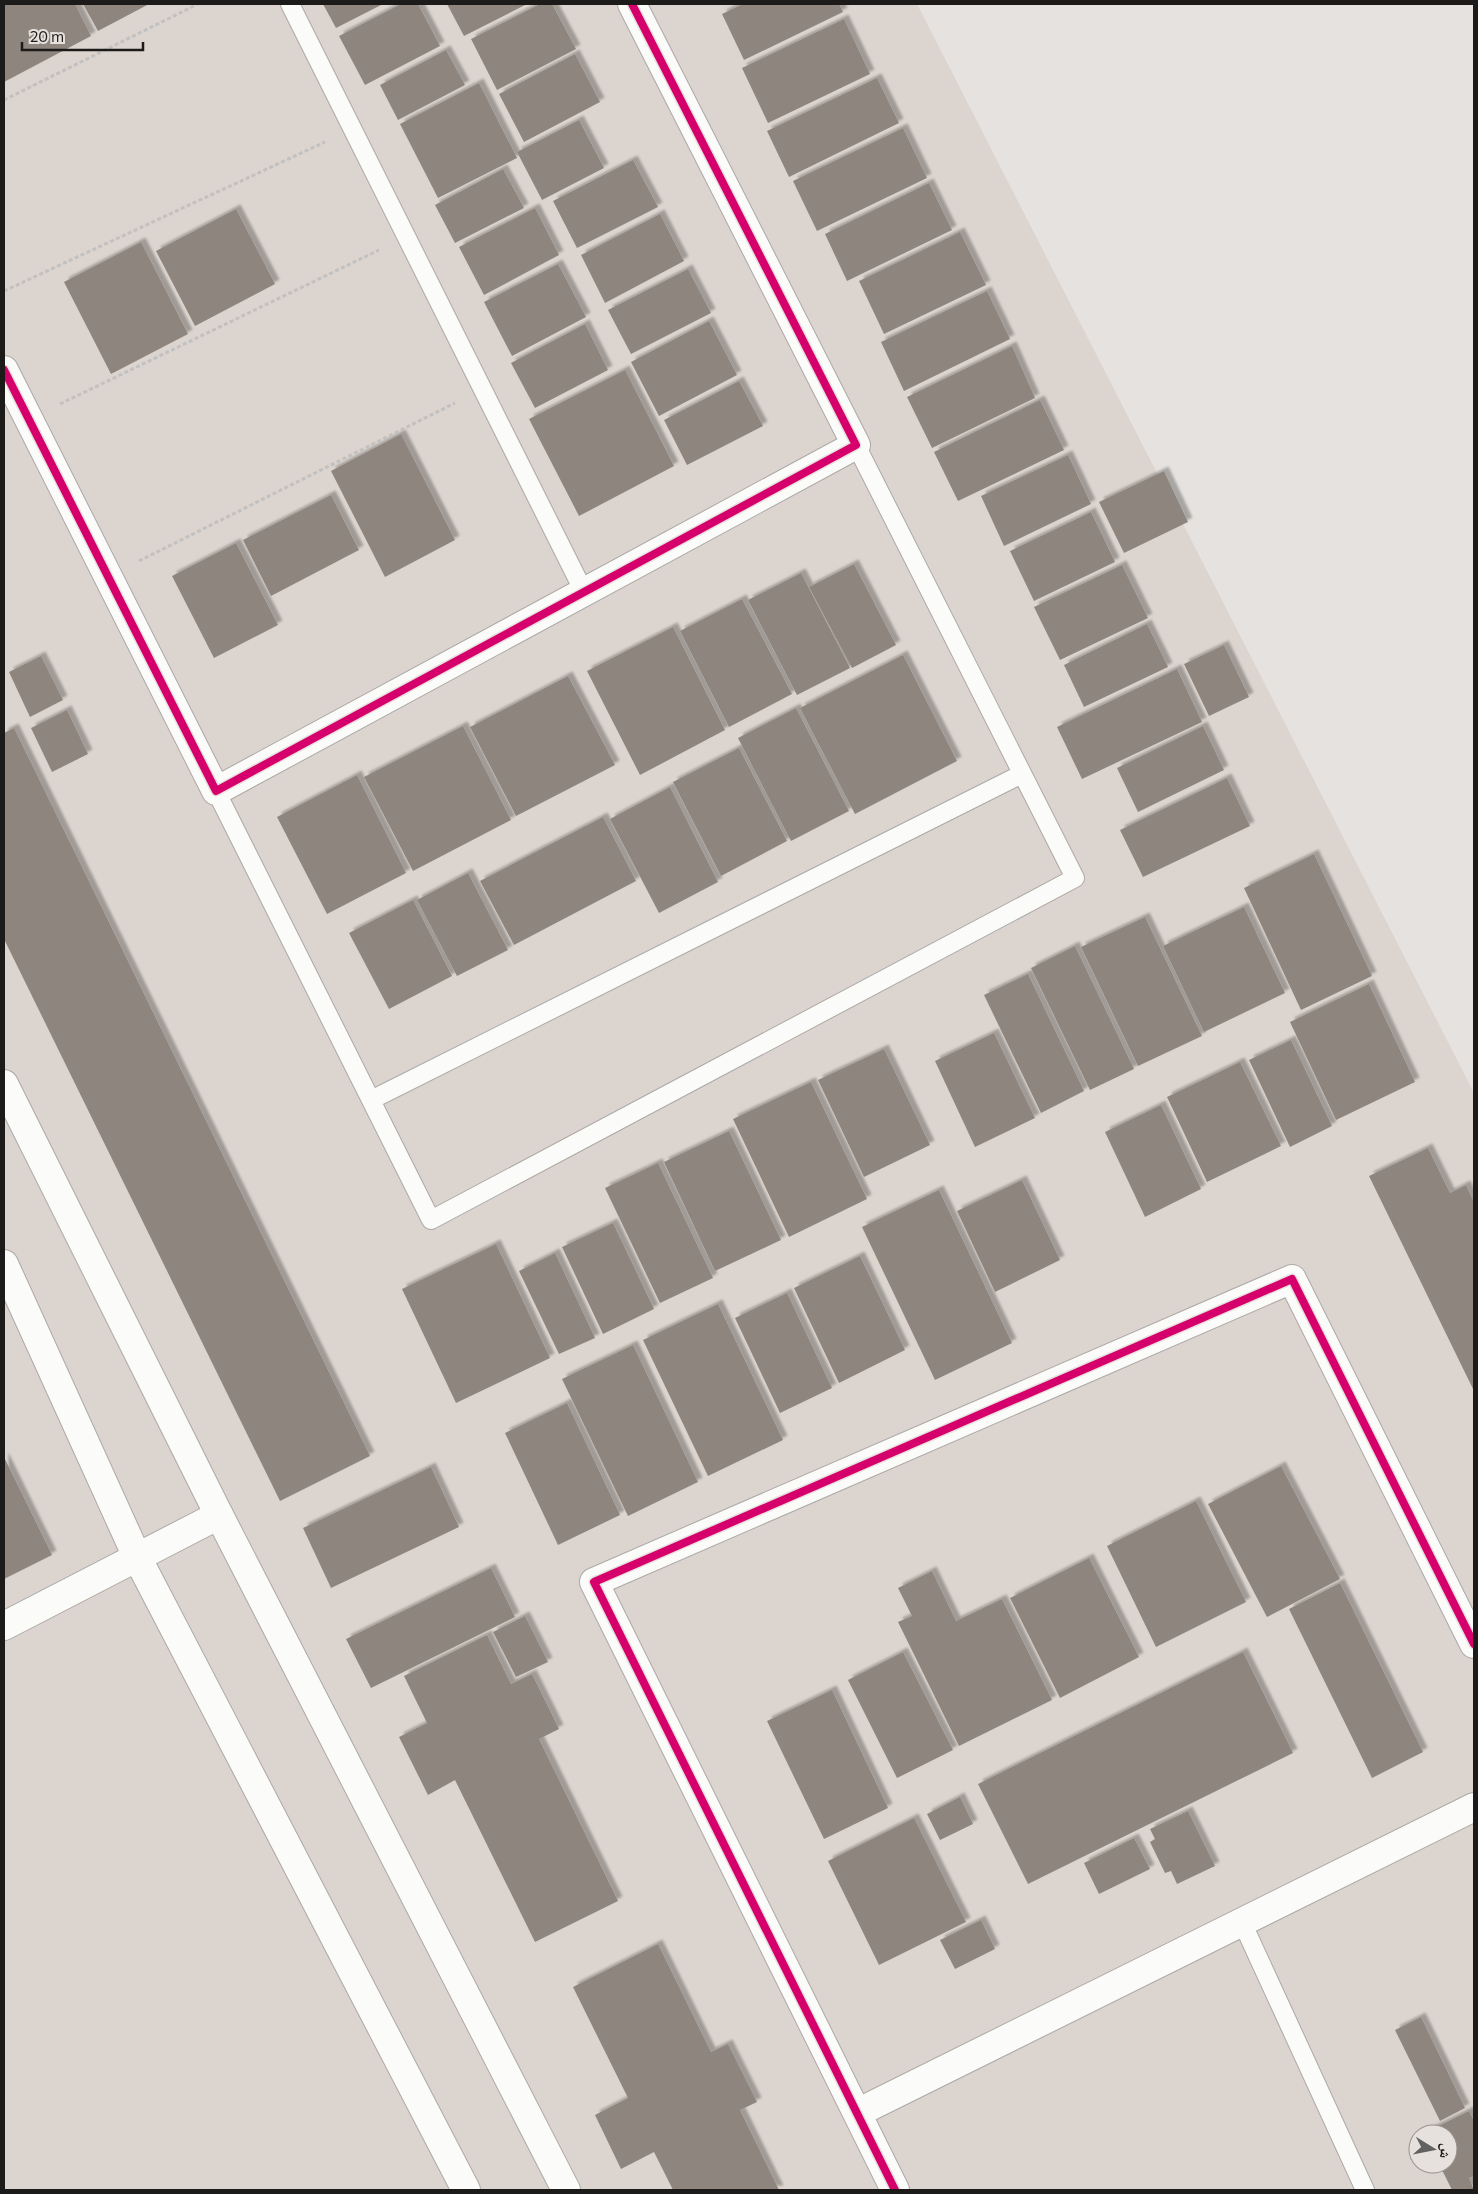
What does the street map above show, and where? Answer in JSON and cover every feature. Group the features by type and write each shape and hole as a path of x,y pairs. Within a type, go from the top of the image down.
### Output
{"street":[{"path":"7,386 29,419 216,791 856,445 632,4"},
{"path":"4,1084 219,1515 566,2190"},
{"path":"4,1264 137,1557 466,2190"},
{"path":"895,2190 594,1582 1292,1279 1474,1644"},
{"path":"4,1626 219,1515"},
{"path":"857,2113 1474,1806"}],"lane":[{"path":"290,4 584,592"},
{"path":"216,791 431,1220 1075,878 856,445"},
{"path":"371,1100 1022,774"},
{"path":"1242,1922 1365,2190"}],"path":[{"path":"4,100 198,4"},
{"path":"4,290 353,129"},
{"path":"29,419 406,237"},
{"path":"108,577 482,389"}],"shaded area":[{"path":"4,4 917,4 1474,1093 1474,2190 4,2190"}],"building":[{"path":"4,4 75,4 91,36 4,82"},
{"path":"83,4 149,4 98,31"},
{"path":"323,4 383,4 336,28"},
{"path":"401,4 418,4 440,46 365,85 339,36"},
{"path":"447,4 527,4 464,36"},
{"path":"540,4 552,4 576,49 497,90 471,39"},
{"path":"743,4 839,4 843,12 744,60 722,14"},
{"path":"844,19 870,74 768,123 742,68"},
{"path":"446,50 465,85 398,120 380,85"},
{"path":"575,54 600,102 524,142 499,94"},
{"path":"877,78 899,123 789,177 767,131"},
{"path":"479,83 517,158 438,198 400,124"},
{"path":"579,120 604,168 542,200 517,152"},
{"path":"903,128 927,178 817,231 793,181"},
{"path":"633,160 658,207 577,248 553,201"},
{"path":"503,169 524,208 455,243 435,205"},
{"path":"929,183 952,230 847,281 825,234"},
{"path":"535,208 559,255 484,295 459,247"},
{"path":"236,209 275,284 195,326 156,251"},
{"path":"660,214 684,261 605,303 581,255"},
{"path":"960,232 986,285 884,334 859,281"},
{"path":"141,242 188,334 111,374 64,282"},
{"path":"558,264 586,317 512,356 484,302"},
{"path":"688,269 711,313 631,354 608,310"},
{"path":"987,291 1010,339 904,391 881,342"},
{"path":"709,321 737,375 659,416 631,362"},
{"path":"585,324 608,370 535,408 511,363"},
{"path":"1012,346 1035,398 932,448 907,397"},
{"path":"625,370 674,466 579,516 529,419"},
{"path":"739,381 763,426 687,465 664,420"},
{"path":"1040,400 1064,450 958,501 934,452"},
{"path":"401,434 455,540 385,577 331,471"},
{"path":"1068,455 1091,504 1004,546 981,496"},
{"path":"1164,471 1188,522 1124,553 1099,502"},
{"path":"331,495 359,550 271,596 243,540"},
{"path":"1091,512 1115,562 1034,601 1010,551"},
{"path":"236,543 278,625 214,658 172,576"},
{"path":"854,564 896,645 852,668 809,587"},
{"path":"1122,565 1148,618 1060,660 1034,607"},
{"path":"801,573 850,668 797,695 748,600"},
{"path":"742,599 792,694 729,727 680,631"},
{"path":"1147,624 1168,667 1084,707 1064,665"},
{"path":"673,627 725,730 640,775 587,671"},
{"path":"1224,645 1249,697 1209,716 1184,664"},
{"path":"903,655 957,761 855,814 800,708"},
{"path":"41,656 63,700 30,717 9,672"},
{"path":"1177,669 1202,722 1082,779 1057,727"},
{"path":"568,676 615,765 516,816 470,727"},
{"path":"796,708 849,811 791,841 738,738"},
{"path":"67,710 88,754 52,772 31,728"},
{"path":"463,726 511,820 413,871 364,777"},
{"path":"1203,726 1224,770 1138,812 1117,768"},
{"path":"14,728 370,1456 280,1501 4,939 4,733"},
{"path":"739,748 787,841 721,876 673,782"},
{"path":"357,775 406,873 327,914 277,817"},
{"path":"1227,778 1250,826 1143,877 1120,830"},
{"path":"670,787 718,882 659,913 610,819"},
{"path":"603,817 636,881 514,945 480,881"},
{"path":"1314,854 1372,976 1301,1010 1244,888"},
{"path":"468,873 508,950 457,976 417,900"},
{"path":"413,900 452,976 389,1009 349,933"},
{"path":"1244,907 1285,993 1204,1032 1163,946"},
{"path":"1145,917 1202,1036 1138,1066 1081,947"},
{"path":"1075,946 1134,1069 1090,1090 1031,968"},
{"path":"1028,974 1084,1091 1041,1113 984,995"},
{"path":"1369,984 1415,1082 1336,1120 1290,1022"},
{"path":"994,1033 1035,1118 975,1147 935,1061"},
{"path":"1291,1040 1332,1126 1290,1147 1249,1060"},
{"path":"884,1049 930,1145 864,1177 818,1080"},
{"path":"1240,1062 1281,1146 1207,1182 1167,1097"},
{"path":"811,1082 867,1199 789,1237 733,1119"},
{"path":"1161,1105 1201,1189 1145,1217 1105,1132"},
{"path":"729,1131 781,1240 715,1271 664,1162"},
{"path":"1428,1148 1450,1193 1466,1185 1474,1202 1474,1391 1369,1176"},
{"path":"658,1163 713,1278 660,1303 605,1188"},
{"path":"1022,1180 1060,1260 995,1292 957,1211"},
{"path":"939,1190 1012,1343 935,1380 862,1227"},
{"path":"613,1223 654,1309 603,1334 562,1247"},
{"path":"496,1244 550,1358 456,1403 402,1289"},
{"path":"555,1253 595,1338 559,1354 519,1271"},
{"path":"860,1256 905,1350 839,1383 794,1288"},
{"path":"787,1293 832,1388 780,1413 735,1318"},
{"path":"718,1304 783,1440 708,1476 643,1340"},
{"path":"633,1345 698,1482 628,1516 562,1379"},
{"path":"567,1403 620,1515 558,1545 505,1433"},
{"path":"4,1457 52,1555 4,1579"},
{"path":"1281,1466 1340,1579 1267,1617 1208,1504"},
{"path":"431,1467 459,1527 331,1588 303,1528"},
{"path":"1196,1501 1246,1602 1156,1647 1107,1546"},
{"path":"1089,1558 1139,1657 1060,1698 1010,1598"},
{"path":"491,1568 515,1617 371,1688 346,1639"},
{"path":"932,1571 956,1621 1002,1599 1052,1700 959,1746 898,1622 912,1616 898,1588"},
{"path":"1340,1583 1423,1752 1372,1778 1289,1609"},
{"path":"525,1616 548,1662 516,1677 493,1632"},
{"path":"487,1635 511,1684 532,1674 559,1729 539,1739 618,1901 535,1942 455,1780 428,1795 399,1737 427,1723 404,1676"},
{"path":"903,1652 953,1750 897,1778 848,1680"},
{"path":"1243,1652 1293,1753 1028,1884 978,1784"},
{"path":"832,1690 888,1808 824,1839 767,1721"},
{"path":"960,1797 973,1824 940,1840 927,1814"},
{"path":"1188,1811 1215,1866 1177,1884 1171,1871 1165,1873 1150,1842 1155,1839 1150,1829"},
{"path":"914,1818 966,1922 879,1965 828,1861"},
{"path":"1134,1838 1150,1869 1099,1894 1084,1863"},
{"path":"981,1920 995,1949 955,1969 940,1940"},
{"path":"658,1944 711,2052 728,2044 757,2102 740,2110 779,2190 673,2190 654,2152 621,2169 595,2115 628,2098 573,1987"},
{"path":"1421,2017 1465,2108 1440,2121 1395,2030"},
{"path":"1469,2111 1474,2121 1474,2176 1469,2178 1474,2190 1452,2190 1444,2174 1458,2174 1458,2124 1442,2124"}],"cycle path":[{"path":"4,370 216,791 856,445 632,4"},
{"path":"895,2190 594,1582 1292,1279 1474,1644"}]}
